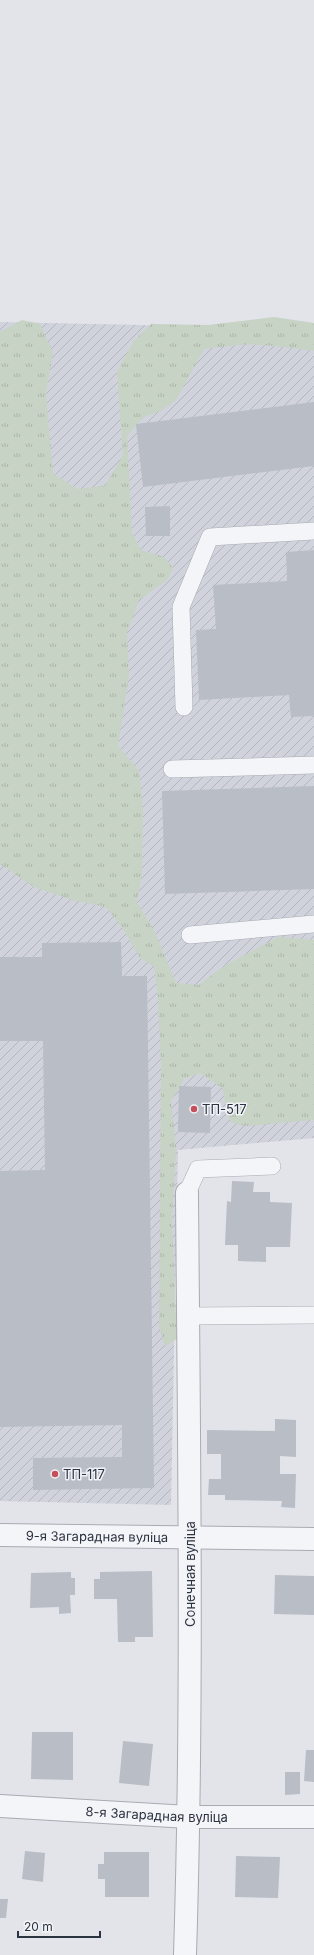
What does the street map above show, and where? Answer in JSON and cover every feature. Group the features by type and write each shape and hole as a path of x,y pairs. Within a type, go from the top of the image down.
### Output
{"street":[{"name":"Сонечная вуліца","path":"185,1955 189,1817 190,1536 187,1193"},
{"name":"9-я Загарадная вуліца","path":"0,1535 190,1536 314,1539"},
{"name":"8-я Загарадная вуліца","path":"0,1806 189,1817 314,1817"}],"lane":[{"path":"184,707 181,607 210,537 314,532"},
{"path":"172,769 314,765"},
{"path":"190,935 314,924"},
{"path":"187,1193 198,1168 272,1166"},
{"path":"188,1316 314,1315"}],"shaded area":[{"path":"0,322 142,325 314,337 314,1138 178,1150 171,1505 0,1501"}],"green space":[{"path":"274,317 314,323 314,351 246,344 204,349 176,400 161,411 143,417 127,436 132,533 141,550 164,557 173,568 167,580 139,600 127,633 129,676 118,746 139,771 143,809 142,874 137,902 155,932 176,983 199,985 224,966 278,937 314,940 314,1120 246,1126 230,1122 222,1088 200,1073 184,1079 171,1101 176,1147 172,1221 177,1339 165,1346 159,1327 161,1065 158,999 154,966 140,958 123,929 106,907 72,900 34,887 0,864 0,332 22,320 40,324 53,352 46,394 53,473 77,489 105,486 123,455 117,372 133,342 151,324 208,325"}],"building":[{"path":"314,402 314,466 143,487 136,424"},
{"path":"170,506 170,536 146,536 145,507"},
{"path":"314,550 314,716 291,717 289,695 199,700 196,630 216,629 213,585 287,581 286,552"},
{"path":"314,786 314,889 165,894 162,791"},
{"path":"121,942 122,976 147,976 154,1488 33,1490 33,1458 122,1457 122,1425 0,1427 0,1171 45,1170 43,1041 0,1041 0,957 42,957 42,943"},
{"name":"ТП-517","path":"179,1086 211,1087 210,1133 178,1132"},
{"path":"232,1181 254,1182 253,1192 270,1192 270,1202 292,1203 290,1247 266,1247 266,1262 238,1261 238,1245 225,1245 227,1201 231,1202"},
{"path":"275,1419 296,1420 296,1457 280,1456 280,1474 296,1474 295,1508 281,1507 282,1501 225,1500 225,1495 208,1495 209,1479 221,1479 221,1454 207,1454 207,1430 275,1431"},
{"path":"152,1571 153,1637 135,1637 135,1642 118,1642 117,1599 94,1599 94,1579 100,1579 100,1572"},
{"path":"71,1572 71,1578 75,1578 75,1595 70,1595 71,1613 59,1614 59,1607 30,1608 31,1573"},
{"path":"275,1575 314,1576 314,1615 274,1614"},
{"path":"32,1732 73,1732 73,1780 31,1779"},
{"path":"123,1741 153,1744 149,1786 119,1783"},
{"path":"306,1750 314,1750 314,1782 304,1781"},
{"path":"285,1772 300,1772 300,1794 285,1795"},
{"path":"25,1851 45,1853 43,1882 22,1879"},
{"path":"104,1852 149,1852 149,1897 105,1897 105,1879 98,1879 98,1864 104,1864"},
{"path":"236,1856 280,1857 278,1898 235,1897"},
{"path":"0,1899 8,1899 6,1918 0,1918"}],"place":[{"name":"ТП-517","path":"194,1109"},
{"name":"ТП-117","path":"55,1474"}]}
